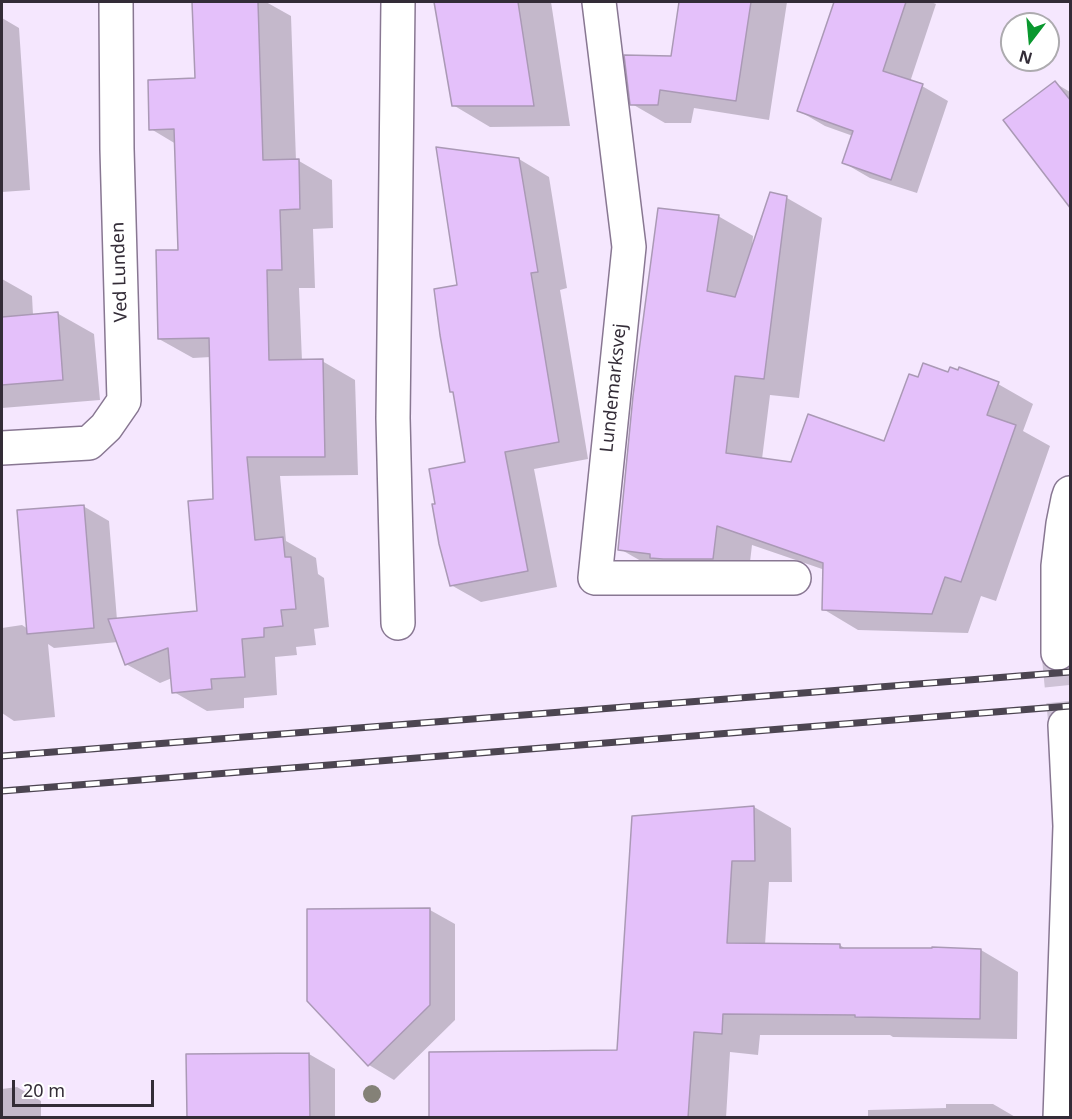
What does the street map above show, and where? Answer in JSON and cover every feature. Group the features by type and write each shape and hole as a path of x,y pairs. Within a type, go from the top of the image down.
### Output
{"street":[{"name":"Ved Lunden","path":"2,448 89,442 106,427 124,401 117,149 116,2"},
{"path":"398,2 393,418 398,623"},
{"name":"Lundemarksvej","path":"599,2 629,247 595,578 794,578"},
{"path":"1058,653 1058,566 1063,524 1071,493"},
{"path":"1060,1118 1070,826 1065,725"}],"building":[{"path":"192,2 258,2 263,160 299,159 300,209 280,210 282,270 267,270 269,360 323,359 325,457 247,457 255,540 283,537 285,557 291,557 296,609 281,610 283,626 264,628 264,637 242,639 245,677 211,679 212,689 172,693 168,648 125,665 108,619 197,611 188,501 213,499 209,338 158,339 156,250 178,250 174,129 149,130 148,80 195,78"},
{"path":"434,2 518,2 534,106 452,106"},
{"path":"679,2 751,2 736,101 660,90 658,105 630,105 624,55 671,56"},
{"path":"834,2 906,2 883,71 923,84 891,180 842,163 853,131 797,111"},
{"path":"1055,81 1071,101 1071,209 1003,120"},
{"path":"436,147 519,158 538,272 531,273 559,442 505,452 528,571 450,586 439,544 429,469 465,462 453,392 450,392 434,289 457,285"},
{"path":"770,192 787,196 764,379 735,376 726,453 791,462 808,414 884,441 909,374 918,377 923,363 948,372 950,367 958,370 959,367 999,382 987,415 1016,425 961,582 945,577 932,614 822,610 823,563 717,526 713,559 650,558 650,554 618,550 633,396 658,208 719,215 707,291 735,297"},
{"path":"58,312 63,380 2,385 2,317"},
{"path":"84,505 94,628 27,634 17,510"},
{"path":"754,806 755,861 732,861 727,943 840,944 840,948 981,949 980,1019 723,1014 722,1034 694,1032 688,1118 429,1118 429,1052 617,1050 632,816"},
{"path":"430,908 430,1005 368,1066 307,1001 307,909"},
{"path":"309,1053 310,1118 187,1118 186,1054"}],"tunnel":[{"path":"1058,653 1065,725"}],"railway":[{"path":"2,756 1070,672"},
{"path":"2,791 1070,706"}]}
